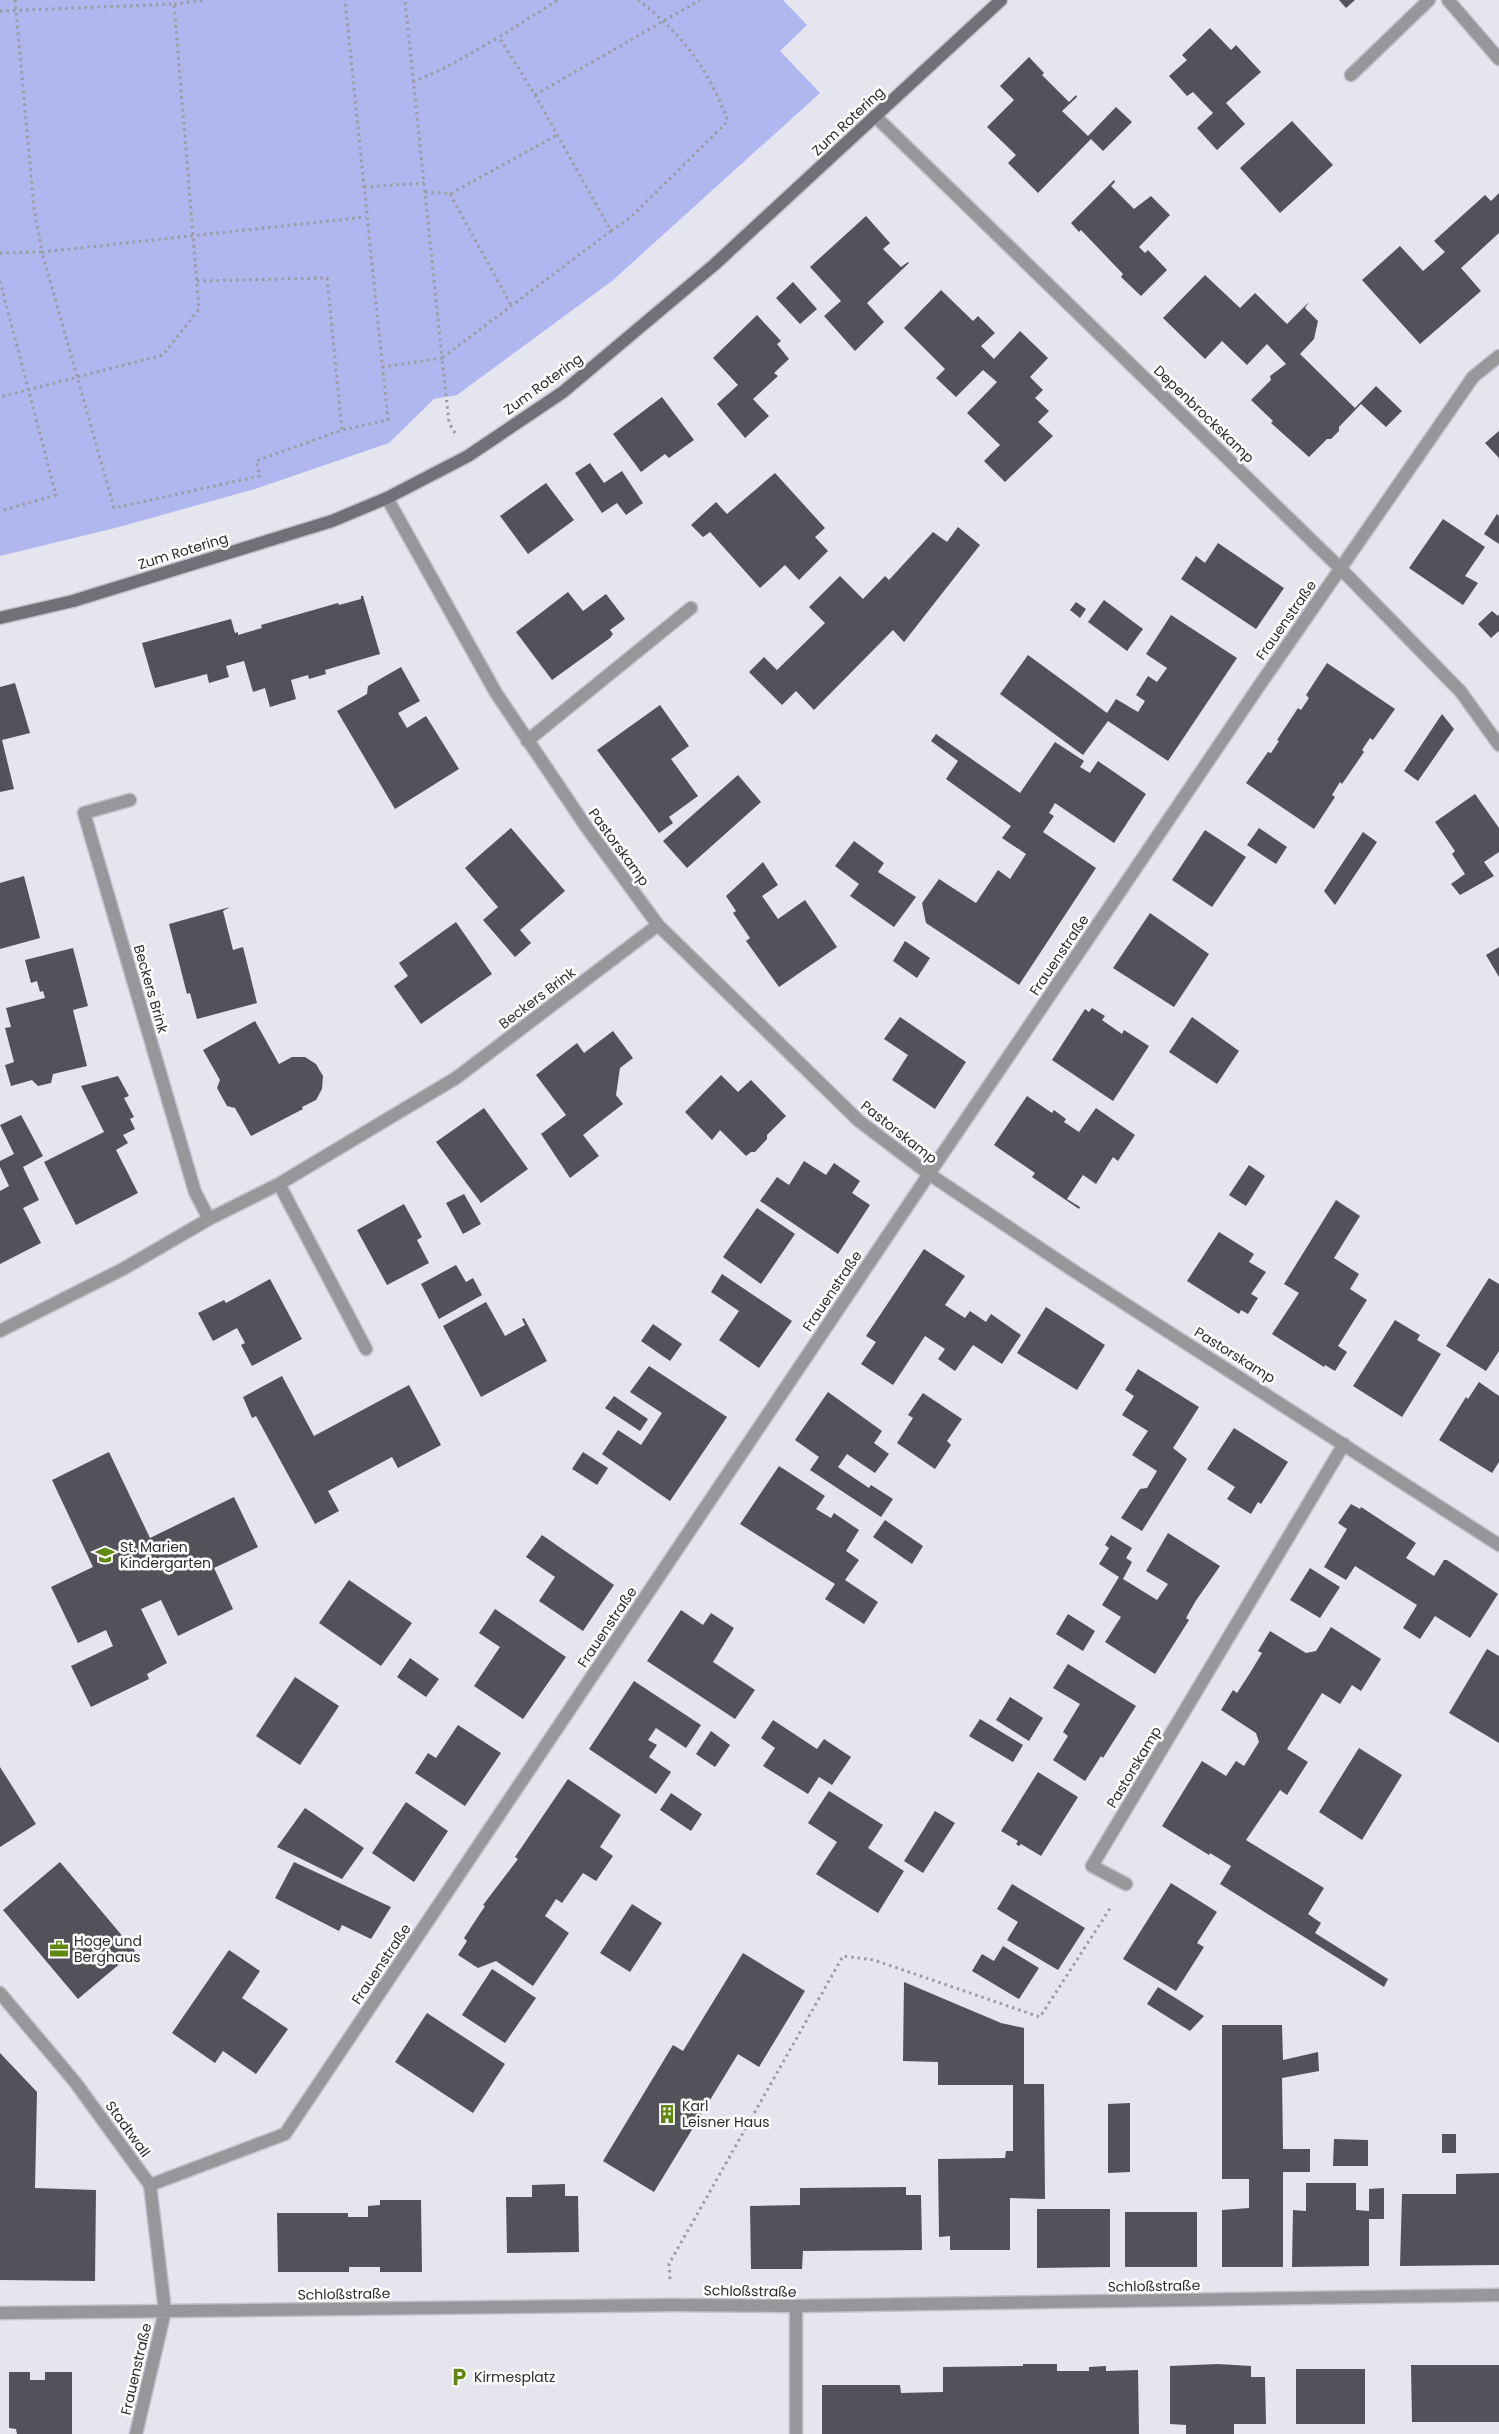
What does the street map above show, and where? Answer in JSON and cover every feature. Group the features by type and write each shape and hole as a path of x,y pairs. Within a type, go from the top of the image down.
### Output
{"street":[{"name":"Zum Rotering","path":"0,618 73,601 332,520 387,498 468,456 563,392 714,265 1001,0"},
{"path":"1352,75 1429,0"},
{"path":"1448,0 1499,59"},
{"name":"Depenbrockskamp","path":"876,116 1340,568 1461,692 1499,745"},
{"name":"Frauenstraße","path":"150,2185 285,2134 929,1174 1340,568 1473,377 1499,356"},
{"name":"Pastorskamp","path":"387,498 496,693 527,741 658,925 859,1121 929,1174 1074,1271 1499,1545"},
{"path":"527,741 691,608"},
{"name":"Beckers Brink","path":"130,800 84,813 195,1192 209,1219"},
{"name":"Beckers Brink","path":"0,1330 123,1269 209,1219 279,1184 456,1078 658,925"},
{"path":"279,1184 366,1349"},
{"name":"Pastorskamp","path":"1126,1884 1092,1866 1344,1444"},
{"name":"Stadtwall","path":"0,1993 75,2082 150,2185 165,2312"},
{"name":"Schloßstraße","path":"0,2312 165,2312 672,2305 796,2306 1499,2295"},
{"path":"796,2306 796,2434"},
{"name":"Frauenstraße","path":"136,2434 165,2312"}],"path":[{"path":"15,0 34,208 42,252 114,508 260,476 256,461 342,430 388,420 345,0"},
{"path":"0,11 174,4 206,0"},
{"path":"405,0 449,423 468,456"},
{"path":"414,82 448,67 558,0"},
{"path":"382,367 442,358 630,218 728,121 716,89 688,46 665,21 638,0"},
{"path":"535,96 700,0"},
{"path":"0,398 163,355 199,309 174,4"},
{"path":"499,37 535,96 611,231"},
{"path":"425,192 450,194 557,135"},
{"path":"364,187 424,183"},
{"path":"450,194 512,307"},
{"path":"0,253 42,252 366,217"},
{"path":"197,281 327,278 342,430"},
{"path":"0,281 56,495 0,511"},
{"path":"672,2305 669,2264 843,1956 874,1960 1040,2017 1126,1884"}],"shaded area":[{"path":"0,0 783,0 807,25 780,51 820,93 612,281 457,395 434,399 389,443 255,489 119,527 0,556"}],"building":[{"path":"1339,0 1355,0 1346,8"},
{"path":"1210,28 1231,50 1236,45 1261,72 1226,103 1245,124 1217,150 1197,128 1213,113 1193,92 1187,96 1169,76 1187,60 1182,55"},
{"path":"1029,57 1044,73 1042,75 1069,102 1076,95 1077,97 1062,111 1088,136 1116,107 1132,122 1103,151 1091,139 1038,193 1008,163 1016,155 987,127 1014,100 1000,86"},
{"path":"1292,121 1333,165 1280,213 1240,168"},
{"path":"1114,180 1115,182 1111,186 1134,209 1151,196 1170,215 1139,247 1145,253 1148,250 1167,270 1141,296 1121,277 1123,274 1081,230 1079,232 1071,223"},
{"path":"1499,193 1499,233 1461,268 1481,291 1420,344 1362,280 1400,246 1423,271 1445,252 1434,241 1485,195 1491,201"},
{"path":"866,216 890,243 883,249 901,267 909,263 867,303 884,322 855,351 824,316 841,301 810,267"},
{"path":"1205,275 1240,308 1255,293 1287,324 1309,302 1305,308 1318,321 1314,339 1300,354 1355,408 1376,386 1402,411 1386,427 1361,404 1339,427 1339,431 1331,439 1327,439 1309,457 1271,423 1273,421 1251,400 1271,380 1270,376 1286,364 1267,344 1247,365 1222,341 1205,359 1163,318"},
{"path":"793,282 817,309 800,324 776,298"},
{"path":"941,290 973,321 978,316 995,333 981,346 994,359 1020,331 1048,358 1030,377 1043,390 1035,398 1049,411 1038,422 1053,436 1005,482 984,461 1000,445 967,413 997,382 983,370 956,397 936,378 945,369 904,328"},
{"path":"757,315 781,341 777,344 789,359 774,373 778,376 753,399 769,416 745,438 717,404 738,385 713,358"},
{"path":"662,397 694,440 669,458 665,454 641,472 613,434"},
{"path":"1499,431 1499,458 1485,443"},
{"path":"590,463 604,483 622,471 643,503 626,515 617,503 602,513 575,473"},
{"path":"775,473 825,528 815,537 828,551 799,580 785,565 760,588 710,532 703,537 691,525 716,502 727,514"},
{"path":"546,483 574,520 528,554 500,516"},
{"path":"1497,514 1499,516 1499,544 1484,534"},
{"path":"1443,519 1485,547 1465,576 1478,583 1463,605 1409,568"},
{"path":"958,527 980,545 904,642 893,630 814,710 796,691 782,705 749,672 764,657 777,670 825,623 809,607 840,576 863,599 885,576 889,580 933,532 947,542"},
{"path":"1218,543 1284,588 1256,629 1181,579 1196,556 1205,563"},
{"path":"568,592 583,611 606,594 625,619 610,630 613,634 610,638 552,680 516,632"},
{"path":"361,596 363,596 380,654 325,670 326,674 309,679 308,675 291,680 296,699 270,707 265,688 253,692 244,661 226,666 229,677 209,683 207,674 155,688 142,643 231,619 235,633 238,632 238,635 262,628 261,625 338,603 339,605 361,599"},
{"path":"1104,600 1143,629 1127,651 1088,622"},
{"path":"1076,602 1086,609 1080,618 1070,610"},
{"path":"1492,611 1498,616 1499,614 1499,631 1491,638 1478,624"},
{"path":"1171,615 1237,658 1168,761 1108,721 1083,755 1000,694 1028,655 1107,713 1116,699 1138,712 1145,701 1136,695 1148,676 1157,682 1167,668 1146,654"},
{"path":"1327,663 1395,709 1373,740 1370,738 1362,750 1364,752 1342,784 1340,782 1332,795 1335,797 1314,829 1246,783 1268,752 1271,753 1279,741 1277,740 1298,708 1301,710 1309,698 1306,695"},
{"path":"401,667 420,701 398,713 407,728 426,716 459,769 395,809 337,711 367,694 368,686"},
{"path":"15,683 30,733 2,740 14,789 0,792 0,687"},
{"path":"660,705 689,746 671,759 698,796 669,817 673,823 659,833 597,750"},
{"path":"1442,714 1454,729 1418,781 1404,771"},
{"path":"936,734 1020,793 1055,742 1084,761 1080,767 1090,773 1098,761 1146,794 1114,843 1055,803 1049,813 1054,816 1043,832 1096,868 1019,985 926,923 922,903 939,879 976,903 998,870 1010,879 1026,854 1002,838 1011,826 946,779 958,761 931,741"},
{"path":"738,775 761,802 687,868 663,841"},
{"path":"1475,794 1499,828 1499,852 1484,862 1494,876 1460,895 1451,884 1465,874 1452,854 1455,851 1435,822"},
{"path":"511,828 565,891 520,930 531,943 515,957 483,920 498,907 465,868"},
{"path":"1259,828 1287,847 1276,864 1247,845"},
{"path":"1205,830 1246,857 1212,907 1172,880"},
{"path":"1363,832 1377,842 1335,905 1324,891"},
{"path":"854,841 884,863 878,872 916,897 894,927 850,896 859,884 835,866"},
{"path":"763,862 778,885 762,896 778,919 805,900 837,947 779,987 746,941 750,938 733,913 736,911 726,896"},
{"path":"24,876 40,938 0,949 0,883"},
{"path":"230,907 223,911 233,950 243,947 257,1003 197,1019 190,993 187,994 169,924"},
{"path":"1150,913 1209,954 1174,1007 1113,968"},
{"path":"456,922 492,974 421,1024 394,986 408,976 399,963"},
{"path":"905,941 930,958 917,978 893,961"},
{"path":"1499,947 1499,977 1486,955"},
{"path":"73,948 88,1006 73,1010 87,1066 53,1074 51,1083 38,1086 32,1080 11,1086 5,1065 14,1062 5,1028 11,1027 6,1008 45,998 43,991 40,992 37,981 31,983 25,960"},
{"path":"1092,1008 1105,1016 1102,1020 1122,1034 1124,1030 1149,1046 1113,1101 1052,1060 1085,1009 1089,1012"},
{"path":"900,1017 966,1062 935,1109 892,1080 908,1055 884,1039"},
{"path":"1192,1017 1239,1051 1217,1084 1169,1052"},
{"path":"255,1021 279,1064 292,1057 305,1057 316,1064 323,1076 322,1089 316,1100 302,1107 303,1109 251,1136 235,1108 227,1106 217,1088 220,1080 203,1050"},
{"path":"613,1031 633,1058 620,1068 616,1095 623,1104 583,1135 599,1156 570,1178 541,1134 566,1115 536,1075 577,1043 584,1053"},
{"path":"721,1075 738,1092 751,1080 786,1116 767,1135 767,1139 755,1152 751,1152 746,1156 720,1130 712,1140 685,1112"},
{"path":"118,1076 129,1096 124,1098 134,1117 130,1119 135,1129 123,1135 128,1143 116,1150 138,1193 76,1225 44,1162 104,1132 81,1086"},
{"path":"1027,1096 1052,1113 1054,1110 1066,1119 1064,1122 1079,1132 1096,1108 1135,1135 1118,1161 1113,1157 1096,1184 1083,1175 1067,1199 1080,1207 1079,1209 1032,1177 1035,1173 994,1145"},
{"path":"484,1108 528,1169 481,1203 436,1142"},
{"path":"21,1115 43,1156 23,1167 39,1200 23,1208 41,1243 0,1264 0,1191 9,1186 0,1167 0,1161 14,1154 0,1125"},
{"path":"804,1161 826,1175 834,1163 860,1181 852,1193 870,1205 838,1254 760,1201 777,1177 789,1185"},
{"path":"1249,1165 1265,1176 1246,1206 1229,1195"},
{"path":"464,1194 481,1224 463,1234 446,1203"},
{"path":"1336,1200 1360,1216 1334,1258 1359,1274 1350,1289 1367,1300 1338,1346 1347,1352 1335,1371 1325,1365 1324,1367 1272,1334 1299,1293 1284,1284"},
{"path":"404,1204 422,1237 417,1240 429,1263 387,1285 357,1230"},
{"path":"757,1208 795,1234 761,1284 723,1257"},
{"path":"1219,1232 1254,1254 1249,1262 1266,1272 1251,1294 1258,1298 1248,1314 1241,1310 1239,1314 1187,1281"},
{"path":"924,1249 965,1276 945,1305 965,1318 970,1311 986,1322 991,1314 1021,1335 1002,1364 973,1345 955,1371 938,1359 945,1349 925,1336 893,1385 861,1364 876,1342 866,1336"},
{"path":"456,1265 466,1282 473,1278 482,1295 439,1319 421,1284"},
{"path":"722,1274 792,1321 759,1368 719,1340 739,1311 711,1292"},
{"path":"1489,1278 1499,1284 1499,1351 1486,1371 1446,1346"},
{"path":"270,1279 302,1339 252,1366 241,1345 245,1343 237,1328 213,1341 198,1313 224,1300 226,1303"},
{"path":"486,1302 505,1336 525,1325 522,1319 524,1318 547,1361 481,1397 443,1326"},
{"path":"1046,1307 1105,1345 1077,1390 1017,1353"},
{"path":"1395,1320 1420,1335 1417,1340 1441,1354 1402,1417 1353,1386"},
{"path":"653,1324 682,1344 670,1361 641,1341"},
{"path":"649,1366 727,1417 670,1501 602,1454 618,1430 641,1445 662,1413 630,1392"},
{"path":"1138,1369 1199,1407 1173,1448 1187,1459 1142,1531 1121,1518 1140,1489 1147,1488 1157,1471 1132,1455 1148,1431 1122,1415 1134,1396 1125,1390"},
{"path":"282,1376 314,1436 409,1385 441,1445 398,1468 392,1457 328,1491 339,1511 315,1524 256,1416 252,1418 243,1397"},
{"path":"1479,1382 1499,1396 1499,1462 1492,1473 1439,1440 1466,1397 1468,1399"},
{"path":"828,1392 882,1431 874,1443 889,1454 875,1473 847,1454 838,1467 869,1488 871,1485 893,1499 881,1517 810,1470 819,1457 795,1440"},
{"path":"923,1393 962,1419 947,1441 951,1445 935,1469 897,1443 913,1418 908,1415"},
{"path":"614,1396 648,1419 640,1431 605,1408"},
{"path":"1234,1428 1288,1462 1261,1504 1258,1502 1251,1514 1227,1499 1235,1487 1207,1469"},
{"path":"109,1452 150,1538 234,1497 258,1547 214,1568 233,1609 178,1636 161,1600 141,1609 167,1663 147,1674 149,1679 91,1707 71,1666 113,1646 106,1630 78,1643 51,1587 93,1567 52,1480"},
{"path":"583,1452 608,1468 597,1485 572,1469"},
{"path":"779,1466 825,1496 816,1509 831,1518 834,1513 859,1530 846,1551 859,1560 845,1580 878,1602 864,1624 825,1599 835,1584 740,1524"},
{"path":"1351,1504 1360,1509 1361,1507 1416,1543 1406,1558 1434,1576 1444,1560 1447,1560 1498,1594 1470,1638 1435,1616 1420,1639 1403,1628 1417,1605 1355,1566 1346,1580 1324,1567 1347,1529 1338,1523"},
{"path":"885,1520 923,1546 912,1564 873,1537"},
{"path":"1168,1533 1220,1566 1195,1602 1186,1618 1189,1620 1155,1674 1105,1642 1121,1617 1102,1605 1119,1577 1099,1564 1109,1548 1105,1545 1111,1535 1132,1548 1126,1558 1132,1562 1123,1579 1157,1600 1168,1584 1146,1571"},
{"path":"542,1535 614,1585 583,1631 539,1601 555,1577 526,1557"},
{"path":"1310,1568 1340,1587 1320,1618 1290,1600"},
{"path":"349,1580 412,1623 381,1666 319,1623"},
{"path":"495,1609 566,1657 523,1719 474,1686 500,1647 479,1633"},
{"path":"681,1610 703,1625 711,1613 734,1628 713,1662 755,1690 735,1719 647,1661"},
{"path":"1068,1614 1095,1631 1083,1651 1056,1634"},
{"path":"1331,1627 1381,1659 1361,1691 1352,1685 1340,1704 1322,1693 1287,1749 1308,1762 1287,1795 1280,1790 1246,1840 1324,1888 1308,1914 1321,1923 1315,1933 1388,1979 1384,1987 1220,1884 1231,1866 1210,1853 1209,1855 1162,1826 1202,1761 1226,1776 1236,1761 1244,1766 1259,1742 1256,1733 1221,1710 1233,1690 1237,1693 1250,1673 1262,1653 1258,1651 1270,1631 1306,1653 1316,1651"},
{"path":"1487,1649 1499,1656 1499,1743 1449,1713"},
{"path":"410,1658 439,1679 426,1697 397,1677"},
{"path":"1068,1664 1136,1706 1103,1758 1101,1756 1085,1781 1053,1760 1068,1736 1063,1732 1080,1704 1053,1688"},
{"path":"295,1677 339,1706 300,1765 256,1736"},
{"path":"634,1681 701,1725 686,1748 656,1728 648,1740 657,1745 649,1757 671,1772 656,1794 589,1749"},
{"path":"1010,1697 1043,1718 1029,1741 996,1720"},
{"path":"980,1719 1023,1745 1013,1762 969,1736"},
{"path":"773,1720 817,1749 824,1739 851,1757 832,1785 819,1777 808,1794 763,1766 775,1748 761,1738"},
{"path":"458,1725 501,1753 465,1806 415,1773 428,1753 436,1758"},
{"path":"711,1731 730,1745 715,1767 696,1754"},
{"path":"1359,1748 1402,1775 1362,1840 1319,1812"},
{"path":"0,1767 36,1824 0,1847"},
{"path":"1038,1772 1078,1797 1041,1856 1021,1844 1019,1846 1016,1844 1018,1841 1001,1831"},
{"path":"568,1779 621,1815 600,1847 613,1856 596,1881 583,1873 562,1903 556,1899 545,1916 569,1933 533,1986 496,1961 478,1968 458,1955 467,1941 464,1938 485,1906 483,1905 518,1859 515,1857"},
{"path":"829,1791 883,1825 868,1848 904,1871 878,1913 816,1874 837,1842 808,1823"},
{"path":"671,1793 702,1814 691,1831 660,1810"},
{"path":"406,1802 448,1831 414,1882 372,1853"},
{"path":"305,1808 364,1848 342,1879 277,1847"},
{"path":"935,1811 955,1823 923,1873 904,1861"},
{"path":"60,1862 135,1951 78,1999 3,1910"},
{"path":"294,1862 391,1907 371,1939 342,1925 339,1931 275,1898"},
{"path":"1171,1883 1217,1912 1197,1943 1204,1947 1176,1991 1123,1959"},
{"path":"1012,1884 1085,1928 1058,1970 1007,1940 1018,1922 997,1909"},
{"path":"632,1904 662,1923 630,1972 600,1953"},
{"path":"1003,1946 1039,1968 1019,1999 972,1971 982,1954 994,1961"},
{"path":"229,1950 260,1971 242,1998 288,2029 256,2074 223,2051 215,2063 172,2033"},
{"name":"Karl Leisner Haus","path":"743,1953 805,1991 759,2067 738,2054 654,2192 603,2161 673,2045 683,2051"},
{"path":"492,1969 536,1998 505,2043 462,2015"},
{"path":"904,1982 1001,2023 1024,2028 1024,2084 1044,2084 1045,2199 1010,2198 1010,2250 950,2250 950,2236 939,2237 938,2159 1005,2158 1006,2151 1013,2151 1013,2085 938,2085 938,2062 903,2061"},
{"path":"1158,1987 1204,2016 1190,2031 1147,2004"},
{"path":"427,2013 505,2064 473,2113 395,2062"},
{"path":"1222,2025 1282,2025 1283,2060 1318,2052 1319,2071 1282,2078 1283,2149 1310,2149 1310,2172 1283,2172 1283,2267 1222,2267 1222,2210 1249,2208 1249,2179 1222,2179"},
{"path":"0,2053 37,2092 35,2188 96,2190 95,2281 0,2280"},
{"path":"1130,2103 1130,2172 1108,2173 1108,2104"},
{"path":"1442,2134 1456,2134 1456,2153 1442,2153"},
{"path":"1334,2139 1368,2140 1368,2166 1333,2166"},
{"path":"1499,2173 1499,2265 1400,2266 1402,2194 1456,2194 1456,2174"},
{"path":"1306,2183 1356,2183 1356,2210 1369,2211 1369,2189 1384,2188 1384,2219 1369,2219 1369,2266 1292,2267 1293,2210 1306,2211"},
{"path":"565,2184 565,2196 578,2196 579,2252 507,2253 506,2197 532,2197 532,2185"},
{"path":"906,2187 906,2195 921,2195 922,2250 803,2251 802,2269 751,2269 750,2206 800,2205 800,2188"},
{"path":"380,2200 421,2200 422,2272 380,2272 380,2267 349,2267 349,2272 278,2272 277,2213 348,2213 348,2217 368,2217 368,2206 380,2205"},
{"path":"1037,2209 1110,2209 1110,2267 1037,2268"},
{"path":"1125,2212 1197,2212 1197,2267 1125,2267"},
{"path":"1023,2364 1057,2364 1057,2371 1089,2371 1089,2367 1106,2366 1106,2371 1138,2370 1139,2434 822,2434 822,2385 900,2385 901,2393 943,2392 943,2367 1023,2366"},
{"path":"1218,2364 1251,2366 1251,2377 1265,2377 1266,2424 1234,2424 1234,2434 1186,2434 1186,2425 1170,2424 1170,2366"},
{"path":"1411,2365 1499,2365 1499,2422 1412,2422"},
{"path":"1296,2369 1365,2369 1365,2424 1296,2424"},
{"path":"9,2372 30,2372 30,2380 45,2380 45,2372 72,2372 72,2434 17,2434 16,2429 9,2428"}],"place":[{"name":"St. Marien Kindergarten","path":"105,1555"},
{"name":"Hoge und Berghaus","path":"59,1949"},
{"name":"Karl Leisner Haus","path":"667,2114"},
{"name":"Kirmesplatz","path":"459,2377"}]}
